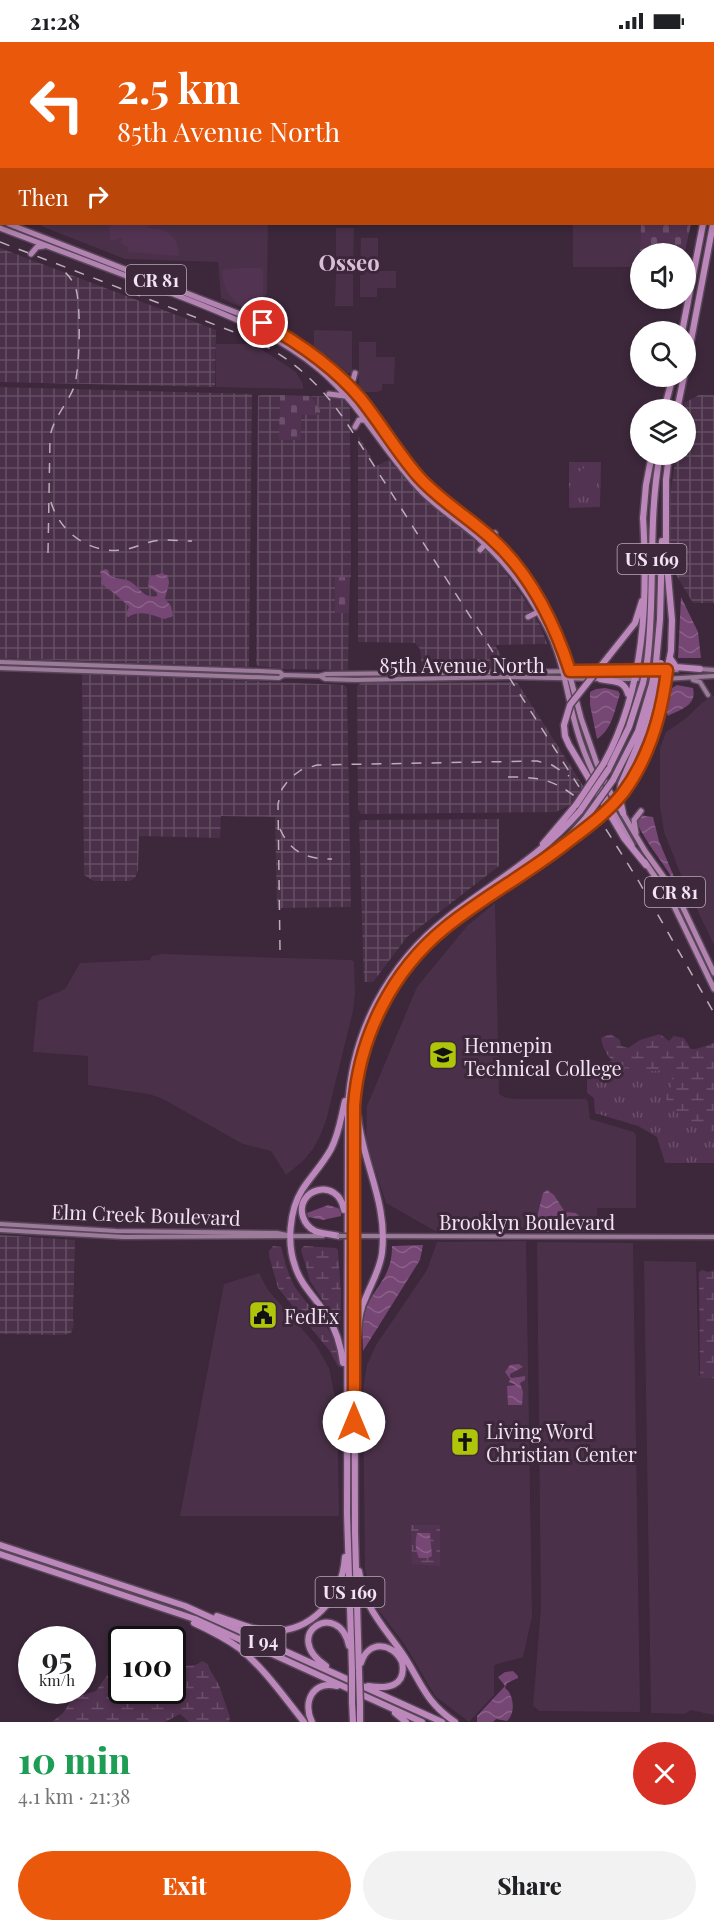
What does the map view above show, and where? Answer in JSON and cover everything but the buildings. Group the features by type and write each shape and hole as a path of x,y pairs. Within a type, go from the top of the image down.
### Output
{"highway":[{"name":"CR 81","path":"12,225 239,312 263,323 309,351 355,392 433,491 494,536 544,608 559,639 570,671 568,679 580,740 592,773 629,839 671,900 714,989"},
{"path":"684,321 703,225"},
{"path":"695,321 713,225"},
{"name":"CR 81","path":"0,228 233,317 271,336 311,363 336,385 355,405 406,474 429,499 486,544 508,569 538,612 552,637 592,754 609,790 637,837 678,897 714,973"},
{"path":"36,241 32,254 37,247 48,246"},
{"path":"304,358 309,351"},
{"path":"311,363 347,392 355,392"},
{"path":"341,378 351,381 355,373"},
{"path":"336,385 335,391 329,394 346,396"},
{"path":"355,405 367,411 384,430"},
{"path":"355,427 360,420 366,420"},
{"path":"646,865 624,838 568,745 564,725 570,705 635,623 642,605 643,517 650,465"},
{"name":"US 169","path":"360,1722 355,1671 347,1514 346,1415 349,1086 354,1059 366,1023 384,989 425,936 528,860 578,808 608,770 629,727 643,683 651,619 652,516 659,465"},
{"name":"US 169","path":"351,1722 355,1671 354,1111 361,1064 370,1034 385,999 418,954 459,918 535,867 564,842 585,819 613,780 638,731 655,683 661,605 663,502 668,465"},
{"path":"406,474 415,467"},
{"path":"535,867 589,826 623,792 645,755 658,714 670,656 672,620 666,553 666,479"},
{"path":"578,808 616,738 634,679 645,614 643,517"},
{"path":"480,550 494,536"},
{"path":"508,569 515,564"},
{"path":"528,617 544,608"},
{"path":"670,656 676,667 700,669"},
{"path":"600,679 622,683 629,698"},
{"path":"623,813 619,795 621,784 644,730 655,683"},
{"path":"637,837 634,820 641,811"},
{"path":"354,1378 360,1316 364,1299 378,1268 382,1236 380,1201 358,1124 357,1098 361,1064"},
{"path":"346,1415 343,1362 338,1337 328,1317 295,1269 291,1236 292,1213 297,1200 334,1144 349,1086"},
{"path":"339,1236 314,1231 307,1224 302,1207 305,1199 312,1192 329,1190 338,1195 343,1203 346,1261"},
{"path":"171,1601 258,1630 284,1630 304,1624 326,1607 339,1586 345,1560 347,1514"},
{"path":"355,1533 361,1583 370,1608 402,1653 427,1697 455,1722"},
{"name":"I 94","path":"0,1545 171,1601 442,1722"},
{"name":"I 94","path":"0,1554 149,1603 219,1629 422,1722"},
{"path":"149,1603 205,1628 239,1648 261,1670 304,1722"},
{"path":"355,1671 348,1641 341,1629 329,1622 319,1623 313,1628 308,1641 312,1653 325,1665 356,1682"},
{"path":"355,1671 364,1655 376,1646 389,1648 399,1656 402,1662 402,1675 393,1685 385,1688 363,1686"},
{"path":"312,1722 308,1702 311,1693 318,1687 331,1685 360,1694 406,1722"}],"main road":[{"name":"85th Avenue North","path":"0,662 280,672 284,675 355,680 456,676 568,679 679,679 712,676"},
{"name":"85th Avenue North","path":"0,668 279,678 284,675"},
{"name":"85th Avenue North","path":"473,676 563,671 714,670"},
{"path":"704,689 704,680 712,676"},
{"path":"679,679 696,680 708,695"},
{"name":"Elm Creek Boulevard","path":"0,1224 116,1231 273,1233 291,1236"},
{"name":"Elm Creek Boulevard","path":"0,1230 124,1237 339,1236"},
{"name":"Brooklyn Boulevard","path":"339,1236 714,1237"}],"shaded area":[{"path":"268,225 267,294 254,313 221,298 218,262 125,259 41,226"},
{"path":"573,225 641,225 641,243 630,243 630,267 573,267"},
{"path":"336,228 354,228 353,264 336,263"},
{"path":"361,238 378,238 378,264 360,264"},
{"path":"0,248 216,330 215,387 0,382"},
{"path":"336,270 353,270 353,306 335,306"},
{"path":"364,271 396,271 396,288 377,288 377,297 360,297 360,275 364,275"},
{"path":"314,330 352,331 352,373 347,373 326,355 311,349 314,344"},
{"path":"359,342 376,342 376,357 395,357 394,384 382,384 382,390 377,392 365,392 359,386"},
{"path":"216,344 248,344 261,349 296,372 303,384 303,389 216,387"},
{"path":"0,387 252,394 249,667 0,658"},
{"path":"280,395 280,440 301,415 320,410 311,396 343,397 350,408 351,577 335,577 335,612 349,613 348,670 284,669 256,664 258,396"},
{"path":"699,395 714,395 714,603 693,603 675,573 669,552 669,505 675,465 696,465 696,399 692,399"},
{"path":"358,435 376,466 389,460 422,497 497,561 540,625 547,644 495,645 509,669 425,671 422,670 420,649 415,643 358,642"},
{"path":"82,674 344,685 347,688 351,907 277,908 275,817 221,816 220,838 139,836 138,870 135,878 130,881 94,881 84,875"},
{"path":"517,682 584,787 570,805 556,812 361,814 358,810 357,686 361,683"},
{"path":"714,695 714,945 683,880 664,832 660,806 660,748 666,732"},
{"path":"499,819 499,866 407,937 373,982 364,982 359,824 361,820"},
{"name":"Hennepin Technical College","path":"495,903 499,1094 506,1098 522,1099 586,1099 590,1119 634,1132 636,1136 636,1208 597,1208 597,1232 435,1231 386,1203 366,1142 367,1106 417,987 467,926"},
{"path":"162,954 354,961 353,1011 327,1117 313,1149 286,1175 271,1151 243,1144 161,1098 88,1085 88,1056 33,1052 38,1001 65,989 80,963 150,960 152,956"},
{"path":"0,1235 75,1240 74,1325 71,1333 63,1335 0,1334"},
{"path":"526,1241 532,1617 523,1657 494,1665 494,1695 469,1722 435,1696 405,1645 377,1608 365,1570 363,1389 367,1365 376,1345 427,1270 437,1242"},
{"path":"537,1242 633,1243 640,1712 540,1711 533,1706 541,1608"},
{"path":"644,1261 696,1262 699,1376 714,1376 714,1715 691,1710 685,1714 651,1713"},
{"path":"259,1273 268,1290 316,1345 329,1368 337,1406 339,1516 180,1516 224,1284"}],"green space":[{"path":"109,225 150,225 148,228 166,232 174,238 179,256 128,252 128,247 120,243 123,237 110,241"},
{"path":"641,225 691,225 687,243 640,243"},
{"path":"261,268 263,270 263,298 256,309 248,308 235,301 224,284 222,270"},
{"path":"280,395 311,396 320,410 320,415 301,415 301,440 279,440"},
{"path":"569,462 601,462 600,507 569,508"},
{"path":"597,465 597,485 594,488 574,486 581,470"},
{"path":"335,577 350,577 349,613 335,613"},
{"path":"611,1034 620,1040 621,1046 628,1048 640,1040 660,1034 669,1041 674,1036 684,1038 691,1049 714,1043 714,1131 689,1126 667,1101 665,1097 672,1084 669,1070 647,1071 626,1068 610,1058 604,1050 601,1038"},
{"path":"622,1056 714,1056 714,1163 665,1163 657,1137 638,1126 595,1113 594,1098 587,1093 587,1071"},
{"path":"273,1246 281,1247 295,1287 331,1334 336,1344 339,1368 329,1350 278,1288 269,1256 269,1251"},
{"path":"304,1246 338,1250 341,1294 340,1327 310,1281 301,1249"},
{"path":"702,1270 708,1272 714,1270 714,1378 700,1378 699,1272"},
{"path":"411,1525 440,1525 440,1566 412,1564"},
{"path":"202,1661 208,1664 219,1685 230,1717 229,1722 189,1722 180,1714 165,1722 52,1722 63,1713 69,1704 96,1704 96,1691 108,1674 108,1704 186,1704 186,1666"}],"water":[{"path":"108,570 110,576 134,584 152,597 157,596 157,593 148,586 149,577 162,573 168,576 169,583 165,599 171,606 173,616 165,619 142,613 128,617 126,614 129,607 101,584 100,572"},
{"path":"681,597 698,632 701,658 678,658"},
{"path":"677,685 693,688 693,699 687,706 668,716 666,711 672,688"},
{"path":"605,688 618,691 620,694 610,725 597,739 590,705 590,692"},
{"path":"640,815 653,817 659,841 675,879 672,878 637,823"},
{"path":"547,1190 554,1195 565,1212 576,1213 579,1216 578,1219 558,1223 553,1232 547,1232 543,1223 536,1221 543,1193"},
{"path":"328,1205 338,1208 341,1216 323,1220 308,1217 307,1213"},
{"path":"423,1245 420,1260 363,1351 364,1317 371,1298 385,1276 392,1246"},
{"path":"519,1364 523,1367 510,1374 512,1378 525,1376 525,1380 520,1383 523,1392 522,1405 508,1405 507,1386 516,1385 509,1382 510,1379 505,1372 510,1365"},
{"path":"417,1533 430,1533 432,1556 419,1558 416,1546"},
{"path":"513,1671 518,1678 507,1683 505,1688 513,1704 510,1718 507,1721 496,1719 493,1722 477,1722 477,1716 505,1686 498,1677 505,1672"}],"railway":[{"path":"0,242 252,339 294,365 318,386 348,425 597,815 638,880 714,1013"},
{"path":"48,553 50,437 54,424 74,387 79,353 78,297 73,283 59,267"},
{"path":"51,502 55,513 69,532 88,545 99,549 123,550 154,541 192,541"},
{"path":"280,950 278,804 282,789 290,778 301,770 317,765 537,761 552,765 569,776"},
{"path":"508,777 551,782 587,806"},
{"path":"280,829 289,844 301,853 315,858 332,859"}],"place":[{"name":"Hennepin Technical College","path":"443,1055"},
{"name":"FedEx","path":"263,1315"},
{"name":"Living Word Christian Center","path":"465,1442"}],"district":[{"name":"Osseo","path":"349,262"}],"route":[{"path":"263,323 309,351 341,378 360,398 418,476 506,553 526,578 544,608 559,639 570,671 667,670 658,714 645,755 633,778 615,802 552,855 445,928 406,968 394,984 377,1015 361,1064 354,1106 354,1422"}]}
